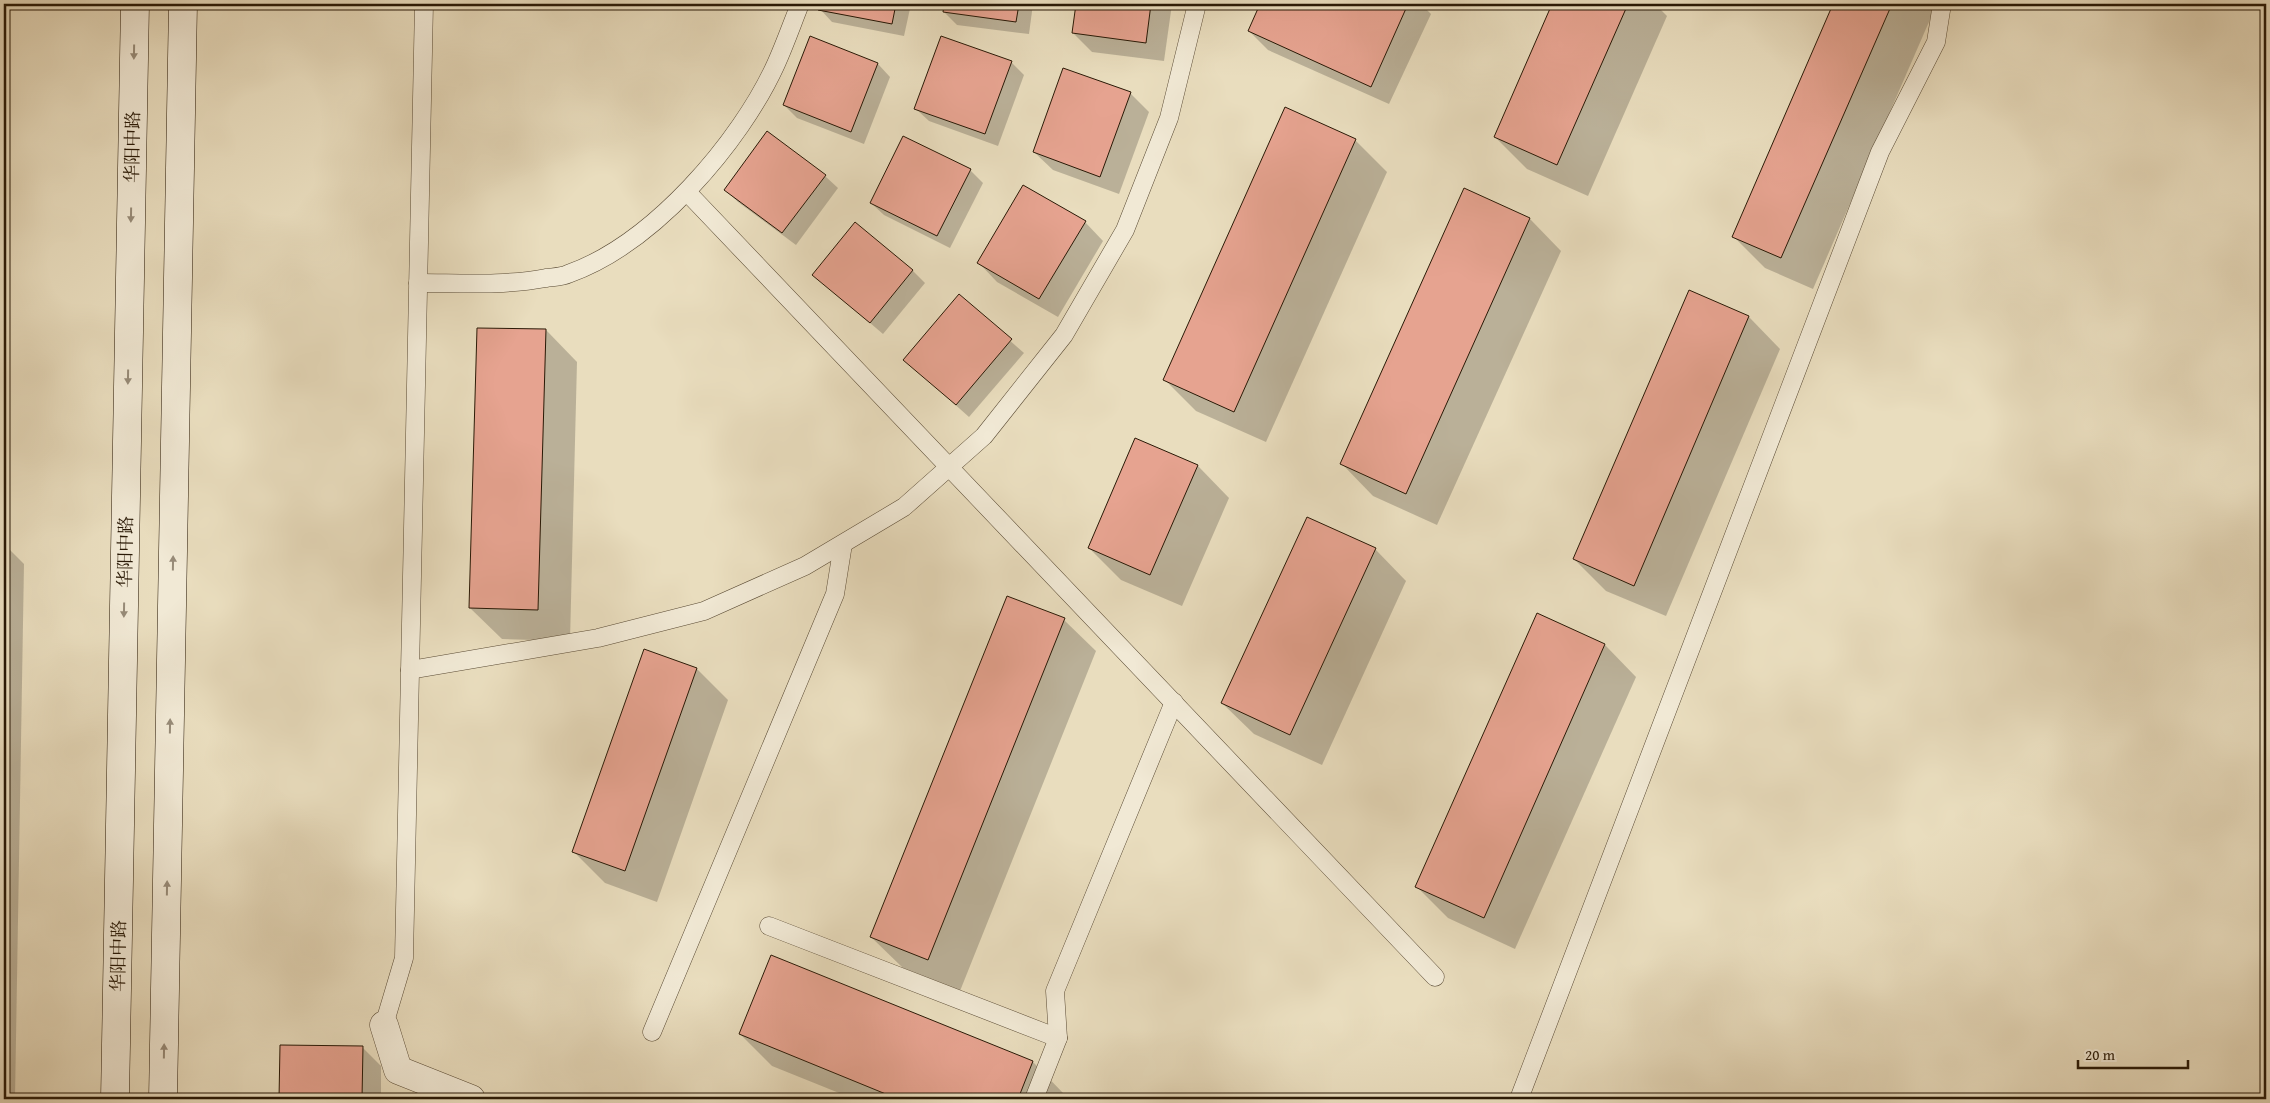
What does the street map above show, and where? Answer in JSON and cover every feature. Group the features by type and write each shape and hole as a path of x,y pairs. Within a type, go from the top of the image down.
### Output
{"main road":[{"name":"华阳中路","path":"115,1099 135,4"},
{"path":"163,1099 183,4"},
{"path":"384,1025 398,1070 471,1099"}],"lane":[{"path":"384,1025 404,958 424,4"},
{"path":"418,283 516,284 568,274 621,246 656,221 688,192 745,120 776,64 800,4"},
{"path":"410,670 598,638 704,611 805,566 904,507 984,436 1064,335 1125,230 1169,118 1197,4"},
{"path":"1519,1099 1880,152 1936,42 1942,4"},
{"path":"688,192 1435,977"},
{"path":"652,1032 834,594 843,544"},
{"path":"1034,1099 1058,1038 1055,991 1174,702"},
{"path":"769,926 1058,1038"}],"building":[{"path":"819,4 896,4 892,24 818,10"},
{"path":"944,4 1019,4 1016,22 943,12"},
{"path":"1076,4 1151,4 1146,43 1072,33"},
{"path":"1260,4 1408,4 1371,87 1248,31"},
{"path":"1552,4 1628,4 1557,165 1494,137"},
{"path":"1833,4 1892,4 1781,258 1732,237"},
{"path":"810,36 878,63 851,132 783,105"},
{"path":"941,36 1012,61 985,134 914,109"},
{"path":"1063,68 1131,92 1100,177 1033,152"},
{"path":"1285,107 1356,139 1234,412 1163,380"},
{"path":"767,131 826,175 782,233 724,190"},
{"path":"903,136 971,169 937,236 870,203"},
{"path":"1023,185 1086,221 1039,299 977,263"},
{"path":"1464,188 1530,218 1406,494 1340,464"},
{"path":"855,222 913,270 870,323 812,275"},
{"path":"1689,290 1749,316 1634,586 1573,559"},
{"path":"959,294 1012,339 956,405 903,360"},
{"path":"477,328 546,329 538,610 469,608"},
{"path":"1135,438 1198,465 1150,575 1088,548"},
{"path":"1307,517 1376,548 1290,735 1221,703"},
{"path":"1007,596 1065,618 928,960 870,937"},
{"path":"1537,613 1605,644 1484,918 1415,887"},
{"path":"644,649 697,668 625,871 572,852"},
{"path":"771,955 1033,1061 1018,1099 898,1099 739,1034"},
{"path":"280,1045 363,1046 362,1099 279,1099"}]}
